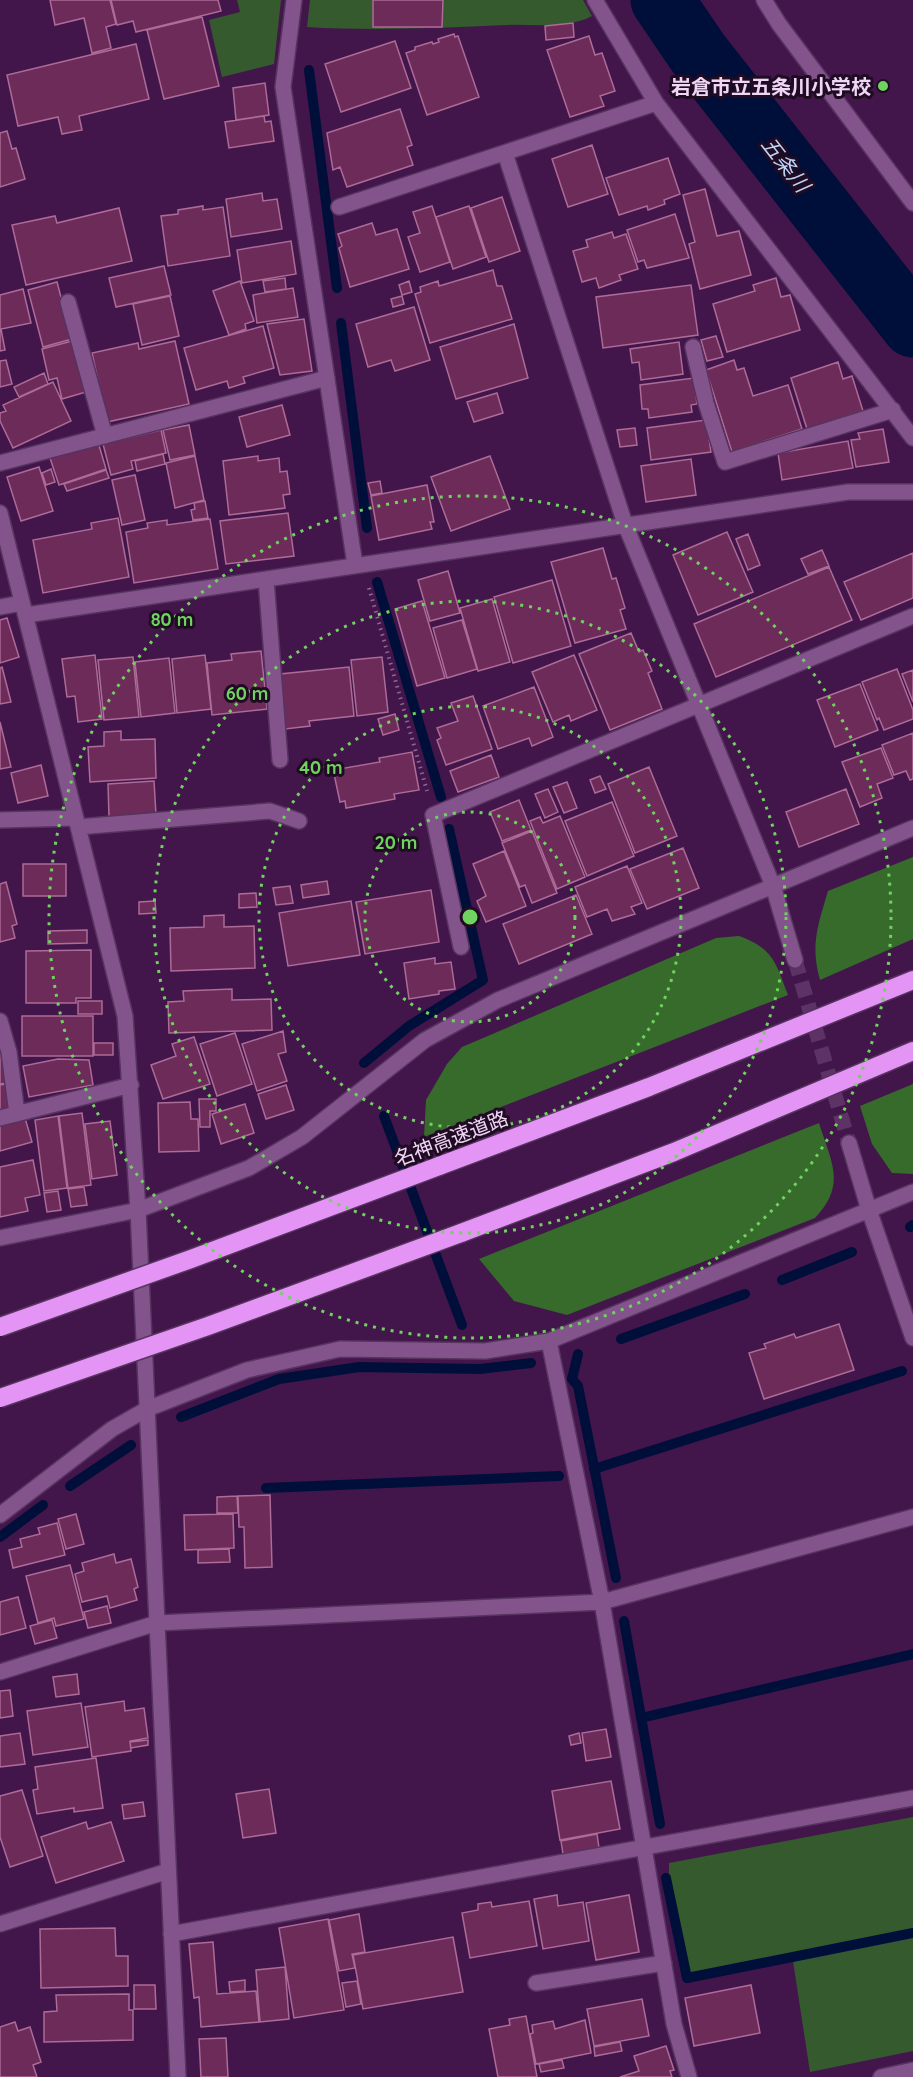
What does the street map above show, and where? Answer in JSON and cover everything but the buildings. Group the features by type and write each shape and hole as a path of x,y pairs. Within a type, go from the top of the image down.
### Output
{"highway":[{"name":"名神高速道路","path":"0,1327 191,1259 649,1087 913,980"},
{"path":"0,1398 208,1326 461,1233 674,1152 913,1051"}],"street":[{"path":"294,0 283,87 327,378 359,565"},
{"path":"596,0 656,103 913,438"},
{"path":"764,0 779,24 913,203"},
{"path":"339,207 656,103"},
{"path":"505,153 625,524 773,886 795,960"},
{"path":"68,302 105,436"},
{"path":"693,347 706,403 724,462 893,410"},
{"path":"0,464 327,378"},
{"path":"0,607 24,609 267,579 848,492 913,492"},
{"path":"0,513 125,1016 138,1210 178,2077"},
{"path":"267,579 280,760"},
{"path":"461,947 433,815 913,616"},
{"path":"0,820 77,823 270,811 299,821"},
{"path":"0,1238 138,1210 249,1168 302,1137 424,1040 498,1000 913,828"},
{"path":"0,1021 9,1052 17,1114"},
{"path":"0,1118 131,1085"},
{"path":"849,1143 869,1210 913,1338"},
{"path":"0,1515 112,1429 147,1409 247,1370 340,1349 484,1351 549,1341 913,1192"},
{"path":"549,1341 602,1602 646,1846 674,2024 689,2077"},
{"path":"0,1672 157,1623 602,1602 913,1517"},
{"path":"171,1934 913,1798"},
{"path":"0,1924 168,1871"},
{"path":"536,1983 664,1963"},
{"path":"881,2077 913,2070"}],"path":[{"path":"359,565 433,815"}],"green space":[{"path":"237,0 281,0 274,64 222,77 209,20 240,12"},
{"path":"310,0 583,0 592,16 572,23 550,25 381,29 307,27"},
{"path":"913,857 913,939 820,980 817,968 816,935 828,891"},
{"path":"739,936 759,946 772,958 788,995 424,1137 426,1100 447,1064 462,1047 716,938"},
{"path":"913,1084 913,1174 892,1173 872,1144 860,1106"},
{"path":"819,1123 834,1172 831,1194 815,1218 567,1315 514,1301 479,1259"},
{"path":"913,1817 913,2051 810,2072 793,1961 691,1978 669,1878 669,1863"}],"waterway":[{"name":"五条川","path":"662,0 698,53 913,326"},
{"path":"309,70 337,288"},
{"path":"341,323 367,528"},
{"path":"377,582 441,797"},
{"path":"364,1063 409,1026 483,980 449,829"},
{"path":"384,1116 462,1325"},
{"path":"782,1280 852,1252"},
{"path":"621,1339 745,1294"},
{"path":"578,1354 572,1379 578,1386 616,1578"},
{"path":"181,1417 279,1379 359,1367 480,1369 531,1363"},
{"path":"594,1469 902,1371"},
{"path":"70,1486 131,1445"},
{"path":"266,1488 559,1476"},
{"path":"0,1537 43,1505"},
{"path":"624,1621 660,1824"},
{"path":"641,1718 913,1654"},
{"path":"666,1878 687,1978 913,1933"}],"tunnel":[{"path":"795,960 849,1143"}],"place":[{"name":"岩倉市立五条川小学校","path":"883,86"}]}
